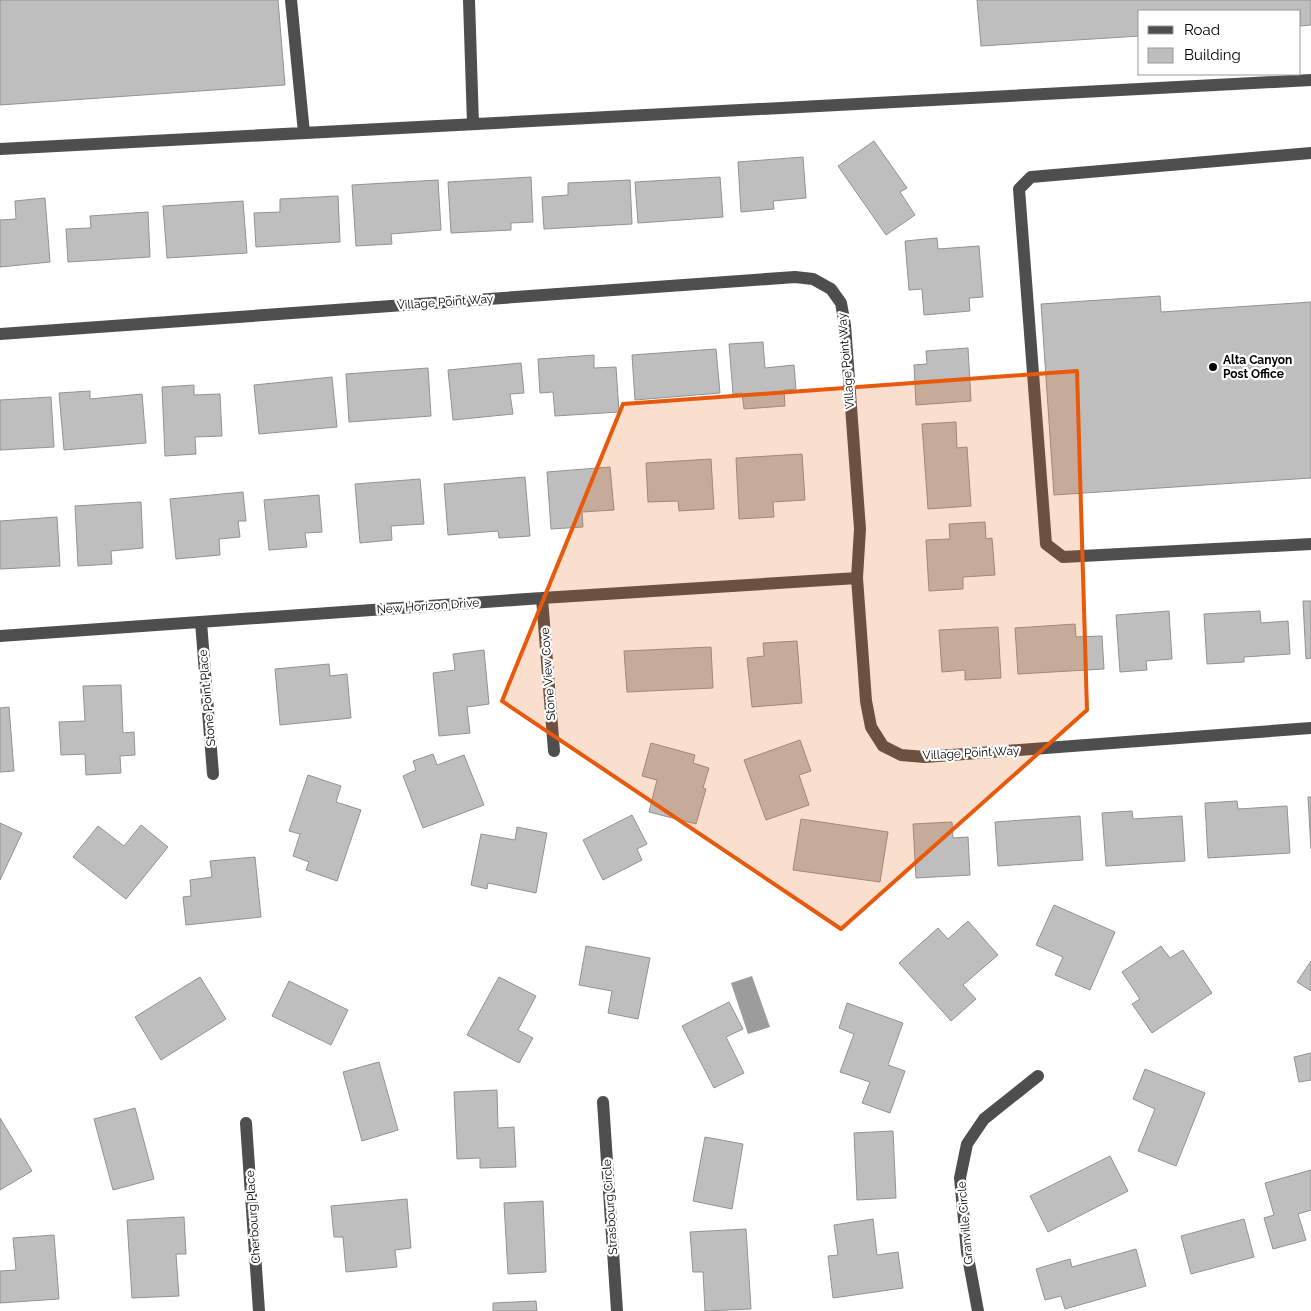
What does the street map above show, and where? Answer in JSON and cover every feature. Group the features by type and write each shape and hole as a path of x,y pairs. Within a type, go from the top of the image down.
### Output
{"street":[{"path":"291,0 304,133"},
{"path":"469,0 472,124"},
{"path":"0,149 1311,80"},
{"path":"1311,153 1031,177 1019,189 1046,544 1062,557 1311,544"},
{"name":"Village Point Way","path":"0,334 795,277 813,279 831,289 841,303 845,325 860,529 857,578 866,701 872,727 883,746 901,755 926,757 1311,728"},
{"name":"New Horizon Drive","path":"0,636 857,578"},
{"name":"Stone View Cove","path":"542,598 554,751"},
{"name":"Stone Point Place","path":"201,622 213,774"},
{"name":"Granville Circle","path":"978,1311 967,1252 960,1178 967,1144 984,1119 1038,1076"},
{"name":"Strasbourg Circle","path":"603,1102 617,1311"},
{"name":"Cherbourg Place","path":"246,1123 259,1311"}],"highlighted area":[{"path":"1077,371 1087,710 841,929 502,701 623,404"}],"shaded area":[{"path":"752,976 770,1027 748,1034 731,983"}],"building":[{"path":"0,0 278,0 285,85 0,105"},
{"path":"977,0 1311,0 1311,25 1301,26 1301,10 1138,10 1138,36 981,46"},
{"path":"874,141 907,188 900,192 915,215 886,235 838,166"},
{"path":"803,157 806,198 773,201 774,209 741,212 738,162"},
{"path":"531,177 533,222 511,223 511,230 451,233 448,182"},
{"path":"720,177 723,217 638,223 635,182"},
{"path":"438,180 441,230 391,234 392,244 356,246 352,185"},
{"path":"630,180 632,224 544,229 542,197 568,195 568,183"},
{"path":"338,196 340,242 256,247 254,213 280,212 280,199"},
{"path":"45,198 50,262 0,267 0,220 16,219 15,201"},
{"path":"243,201 247,253 167,258 163,206"},
{"path":"148,212 150,257 68,262 66,229 91,228 90,216"},
{"path":"937,238 938,249 979,246 983,297 969,298 970,311 924,315 922,289 909,290 905,241"},
{"path":"1160,296 1161,312 1311,302 1311,478 1054,495 1041,304"},
{"path":"763,342 765,368 794,365 796,389 784,390 785,406 744,409 742,393 733,394 729,344"},
{"path":"968,348 971,401 916,405 914,365 927,364 926,351"},
{"path":"716,349 720,393 635,400 632,355"},
{"path":"594,355 594,368 616,367 619,412 555,416 553,392 540,393 538,359"},
{"path":"521,363 524,393 510,394 513,414 453,420 448,370"},
{"path":"428,368 431,416 349,422 346,374"},
{"path":"332,377 337,427 259,434 254,385"},
{"path":"194,385 194,395 220,394 222,436 195,437 196,454 165,456 162,387"},
{"path":"90,391 90,399 142,394 146,443 64,450 59,393"},
{"path":"51,397 54,447 0,450 0,400"},
{"path":"956,422 957,448 967,447 971,506 928,509 922,424"},
{"path":"802,454 805,500 773,502 774,517 739,519 736,458"},
{"path":"711,459 714,509 679,511 678,501 648,502 646,463"},
{"path":"610,467 614,510 582,512 583,527 551,529 547,472"},
{"path":"525,477 530,536 499,538 498,531 448,535 444,484"},
{"path":"420,479 424,524 391,526 392,540 360,543 355,484"},
{"path":"243,492 246,521 238,521 240,537 219,539 220,555 176,559 170,499"},
{"path":"319,495 322,532 305,533 307,547 269,550 264,500"},
{"path":"141,502 143,548 111,551 112,564 78,566 75,506"},
{"path":"57,517 60,566 0,569 0,521"},
{"path":"985,522 986,539 992,538 995,575 963,577 963,589 929,591 926,540 950,539 949,524"},
{"path":"1303,601 1311,601 1311,658 1306,659"},
{"path":"1169,611 1172,659 1146,661 1147,670 1120,672 1116,615"},
{"path":"1260,611 1261,623 1288,621 1290,654 1244,657 1244,662 1207,664 1204,614"},
{"path":"1075,624 1076,637 1102,636 1104,669 1018,674 1015,628"},
{"path":"998,627 1001,678 965,680 965,670 942,672 939,630"},
{"path":"797,641 802,703 752,707 747,658 764,656 763,643"},
{"path":"711,647 713,688 627,692 624,651"},
{"path":"484,650 489,704 467,707 470,733 439,736 433,673 455,670 453,654"},
{"path":"329,664 330,676 347,674 351,718 280,725 275,669"},
{"path":"121,685 123,733 134,732 135,755 120,756 121,773 86,775 85,754 61,755 59,722 85,721 83,686"},
{"path":"9,707 14,771 0,772 0,708"},
{"path":"800,740 811,771 799,775 809,805 766,820 744,760"},
{"path":"651,743 695,755 693,763 709,768 703,788 706,789 696,824 649,812 657,780 642,776"},
{"path":"433,754 437,765 464,755 484,805 423,828 403,776 416,770 413,761"},
{"path":"308,775 341,786 336,802 361,810 337,881 306,870 309,862 293,856 300,834 289,831"},
{"path":"1308,797 1311,797 1311,849"},
{"path":"1237,801 1238,809 1287,806 1290,853 1208,858 1205,803"},
{"path":"1132,811 1133,819 1182,816 1185,861 1106,866 1102,813"},
{"path":"632,815 647,844 637,849 642,860 603,880 583,840"},
{"path":"1080,816 1083,860 998,866 995,822"},
{"path":"801,819 888,832 880,882 793,870"},
{"path":"952,822 953,838 968,837 970,875 916,878 913,824"},
{"path":"0,823 22,833 0,880"},
{"path":"141,825 168,847 126,899 73,857 98,826 124,846"},
{"path":"517,827 547,833 536,893 488,883 487,889 471,885 481,834 515,840"},
{"path":"255,857 261,917 186,925 183,897 191,896 190,880 212,877 210,861"},
{"path":"1054,905 1115,932 1090,990 1055,975 1063,957 1036,945"},
{"path":"968,921 998,955 963,985 976,999 951,1021 899,963 938,928 948,939"},
{"path":"586,946 650,958 638,1019 608,1013 612,991 579,985"},
{"path":"1161,946 1170,958 1183,950 1212,993 1152,1033 1132,1004 1140,999 1122,972"},
{"path":"1311,961 1311,991 1297,982"},
{"path":"200,977 226,1019 161,1060 135,1017"},
{"path":"499,977 536,996 518,1030 533,1038 519,1063 467,1035"},
{"path":"289,981 348,1010 331,1045 272,1016"},
{"path":"729,1002 743,1029 726,1037 744,1073 714,1088 682,1026"},
{"path":"847,1003 903,1023 888,1065 905,1071 890,1113 862,1103 870,1082 840,1072 854,1034 839,1028"},
{"path":"1311,1053 1311,1080 1299,1082 1294,1057"},
{"path":"379,1062 398,1130 362,1141 343,1072"},
{"path":"1145,1069 1205,1093 1176,1166 1138,1151 1155,1109 1133,1099"},
{"path":"497,1090 498,1128 514,1127 516,1167 480,1168 480,1158 457,1159 454,1092"},
{"path":"135,1108 154,1179 113,1190 94,1119"},
{"path":"0,1118 32,1171 0,1190"},
{"path":"893,1131 896,1198 857,1200 854,1133"},
{"path":"705,1137 743,1144 732,1209 693,1201"},
{"path":"1110,1156 1128,1191 1048,1232 1030,1196"},
{"path":"1311,1170 1311,1210 1298,1214 1306,1240 1273,1249 1264,1218 1274,1215 1265,1183"},
{"path":"407,1199 411,1248 395,1250 397,1267 346,1272 343,1237 334,1237 331,1206"},
{"path":"543,1201 546,1272 508,1274 504,1203"},
{"path":"184,1217 186,1254 176,1254 179,1296 132,1298 127,1220"},
{"path":"873,1219 877,1255 898,1252 903,1288 833,1298 828,1256 838,1255 834,1225"},
{"path":"1244,1219 1254,1257 1191,1274 1181,1236"},
{"path":"746,1229 751,1309 705,1311 703,1272 693,1272 690,1232"},
{"path":"54,1235 59,1299 0,1303 0,1271 16,1270 13,1238"},
{"path":"1136,1249 1146,1286 1065,1309 1061,1296 1045,1300 1036,1269 1070,1259 1072,1267"},
{"path":"536,1301 537,1311 493,1311 493,1303"}],"place":[{"name":"Alta Canyon Post Office","path":"1213,367"}]}
